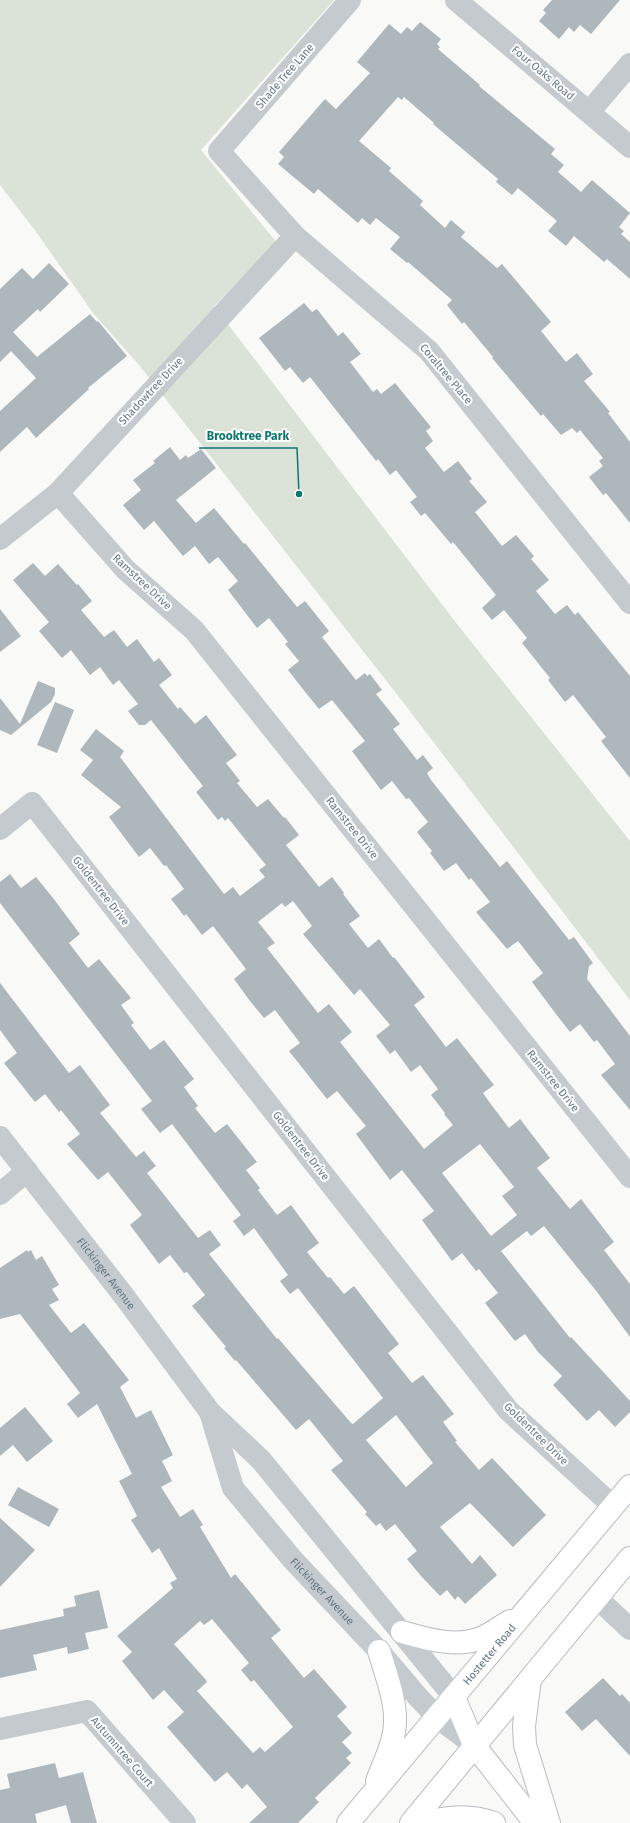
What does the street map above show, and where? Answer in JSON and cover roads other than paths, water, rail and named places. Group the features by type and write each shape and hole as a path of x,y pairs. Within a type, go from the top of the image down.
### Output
{"main road":[{"name":"Hostetter Road","path":"348,1823 630,1486"},
{"path":"411,1823 630,1558"},
{"path":"402,1632 424,1639 453,1643 480,1639 525,1612"},
{"path":"371,1796 391,1745 395,1721 391,1694 379,1651"},
{"path":"530,1679 524,1726 525,1745 550,1823"},
{"name":"Flickinger Avenue","path":"454,1697 474,1745 535,1823"},
{"path":"420,1823 449,1817 483,1819 494,1823"}],"street":[{"name":"Shade Tree Lane","path":"219,151 350,0"},
{"name":"Four Oaks Road","path":"456,0 630,147"},
{"path":"589,112 630,64"},
{"name":"Coraltree Place","path":"219,151 296,236 430,351 630,603"},
{"name":"Shadowtree Drive","path":"0,539 58,493 296,236"},
{"name":"Ramstree Drive","path":"58,493 126,570 194,630 630,1177"},
{"name":"Goldentree Drive","path":"0,829 32,803 508,1410 613,1506"},
{"name":"Flickinger Avenue","path":"0,1137 124,1296 210,1412 261,1460 454,1697"},
{"path":"0,1194 27,1171"},
{"name":"Flickinger Avenue","path":"210,1412 233,1488 293,1560 379,1651 437,1717 474,1745"},
{"path":"597,1598 630,1629"},
{"name":"Autumntree Court","path":"0,1729 87,1711 185,1823"}],"place":[{"name":"Brooktree Park","path":"299,494"}]}
